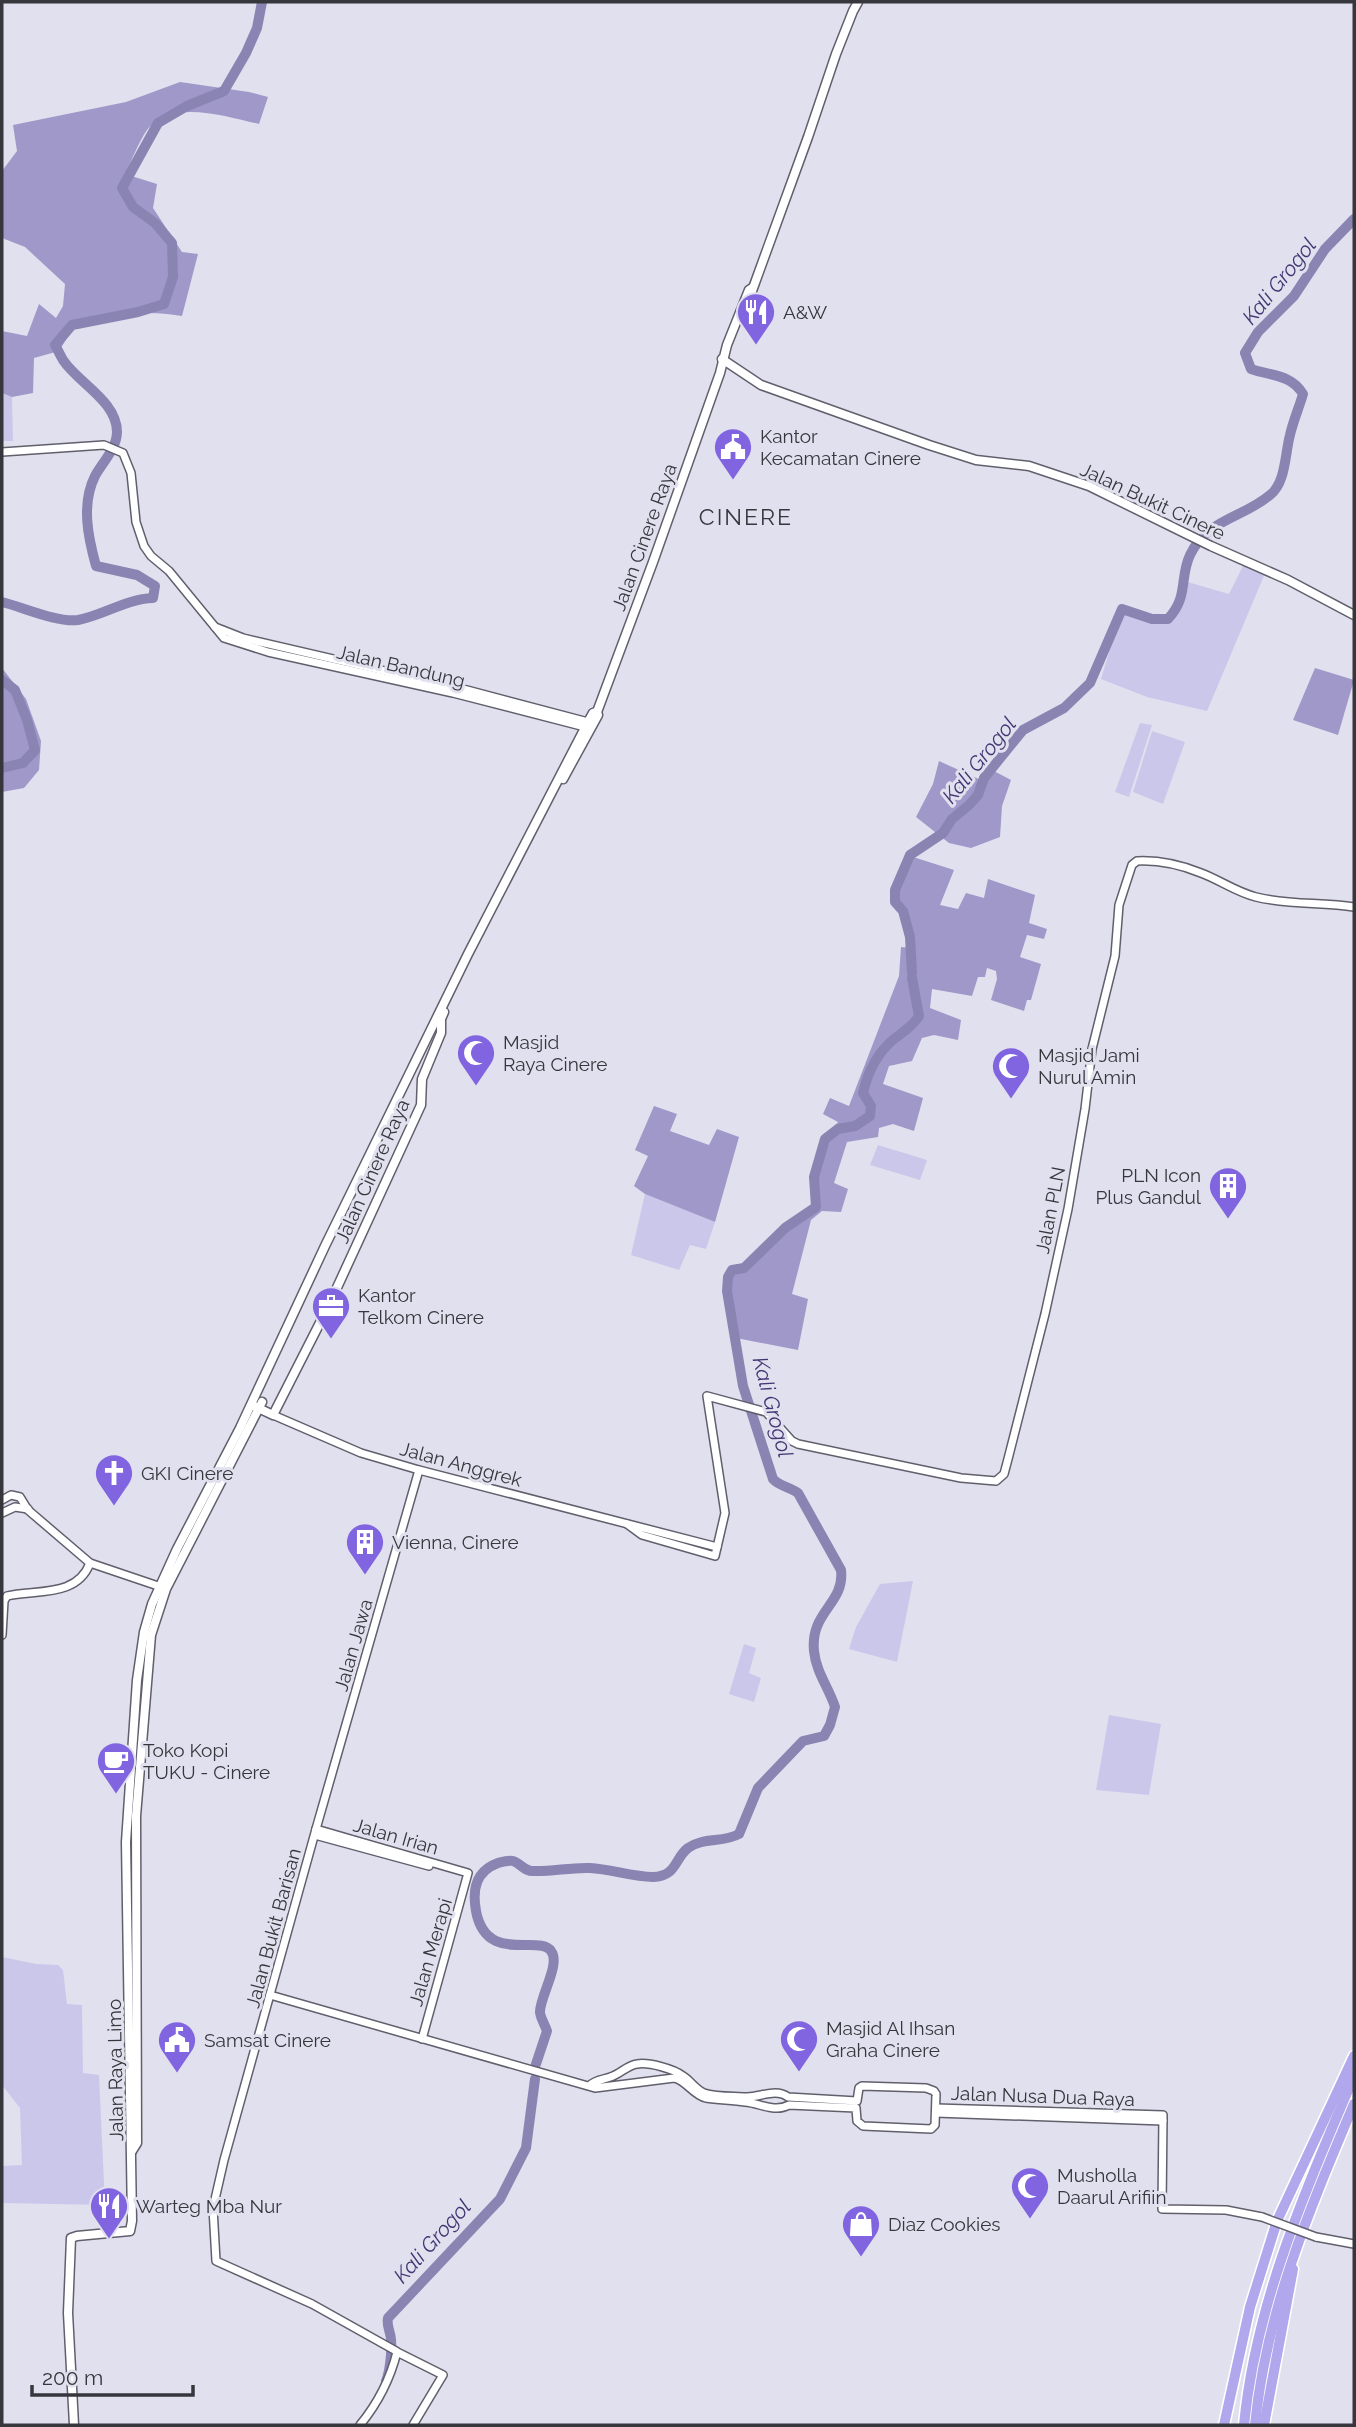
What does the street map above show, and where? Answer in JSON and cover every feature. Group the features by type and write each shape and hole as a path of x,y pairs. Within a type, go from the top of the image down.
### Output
{"highway":[{"path":"1224,2425 1250,2307 1277,2221 1354,2056"},
{"path":"1237,2425 1278,2264 1295,2215 1354,2076"},
{"path":"1255,2425 1274,2318 1297,2241 1354,2104"},
{"path":"1264,2425 1297,2241"},
{"path":"1244,2425 1253,2363"}],"main road":[{"name":"Jalan Cinere Raya","path":"275,1413 421,1105 422,1079 441,1033 441,1019 539,824 598,715 836,54 858,2"},
{"name":"Jalan Bukit Cinere","path":"725,365 761,385 929,445 976,460 1029,466 1089,486 1211,546 1288,580 1354,615"},
{"name":"Jalan Cinere Raya","path":"257,1403 331,1235 468,954 587,724 593,713 597,712"},
{"name":"Jalan Cinere Raya","path":"283,1339 288,1335 410,1084"},
{"name":"Jalan Anggrek","path":"257,1403 275,1413"},
{"name":"Jalan Raya Limo","path":"74,2425 68,2313 71,2238 130,2231 132,2151 137,2143 132,1909 136,1816 151,1635 163,1588 257,1403"}],"street":[{"name":"Jalan Bandung","path":"2,452 104,445 121,452 131,473 136,522 144,546 169,571 224,638 268,652 587,724"},
{"name":"Jalan PLN","path":"718,1547 725,1513 707,1396 766,1412 792,1441 798,1444 961,1478 996,1481 1001,1478 1029,1380 1061,1242 1085,1109 1092,1049 1115,956 1119,905 1132,864 1152,860 1201,873 1241,892 1284,903 1354,907"},
{"name":"Jalan Anggrek","path":"275,1413 291,1423 361,1453 718,1547 715,1556 642,1535 627,1524"},
{"name":"Jalan Jawa","path":"315,1832 419,1470"},
{"path":"2,1500 19,1496 28,1510 90,1563 163,1588"},
{"path":"2,1513 15,1507 28,1510"},
{"path":"2,1635 4,1601 7,1596 45,1593 62,1588 81,1578 90,1563"},
{"name":"Jalan Irian","path":"315,1832 467,1875"},
{"name":"Jalan Bukit Barisan","path":"315,1832 214,2200 216,2261 312,2304 392,2349"},
{"name":"Jalan Merapi","path":"422,2039 467,1875"},
{"path":"270,1996 595,2088 674,2078 681,2080 699,2096 754,2100 774,2093 784,2093 788,2101"},
{"path":"589,2086 597,2080 612,2077 635,2064 640,2064 682,2074 699,2090 708,2094 754,2100 772,2108 783,2108 788,2101"},
{"name":"Jalan Nusa Dua Raya","path":"859,2088 926,2088 934,2091 936,2110 935,2125 930,2129 858,2123 859,2088"},
{"path":"788,2101 857,2105"},
{"name":"Jalan Nusa Dua Raya","path":"936,2110 1163,2118 1162,2209 1226,2210 1262,2217 1316,2237 1354,2244"},
{"path":"360,2425 388,2383 392,2349 443,2375 413,2425"}],"shaded area":[{"path":"180,82 268,97 259,124 200,112 185,112 157,120 144,135 125,174 157,184 153,208 182,252 198,254 182,316 128,314 74,327 59,351 34,358 33,393 12,397 2,393 2,331 27,336 39,304 56,318 63,306 65,284 25,247 2,238 2,171 17,151 13,125 126,102"},
{"path":"2,393 12,397 13,441 2,441"},
{"path":"1245,562 1266,571 1207,711 1147,697 1101,679 1122,609 1152,619 1168,619 1178,608 1184,581 1229,594"},
{"path":"2,668 26,699 41,741 39,770 24,788 2,792"},
{"path":"1315,668 1354,680 1338,735 1293,720"},
{"path":"1140,723 1152,725 1129,797 1115,792"},
{"path":"1152,731 1185,742 1163,804 1133,792"},
{"path":"939,761 983,781 992,770 1011,780 1002,806 1000,837 971,848 949,843 916,817 933,784"},
{"path":"910,856 954,870 940,905 958,909 966,893 984,898 988,879 1035,895 1029,923 1047,929 1044,939 1027,935 1020,957 1041,964 1031,1000 1027,1000 1024,1011 991,1000 997,979 996,971 987,968 985,977 978,977 972,996 932,989 930,1008 961,1020 958,1040 934,1035 922,1038 912,1061 889,1066 883,1084 923,1098 914,1131 893,1124 879,1128 878,1137 847,1142 834,1183 848,1189 841,1212 822,1211 811,1220 792,1294 808,1299 798,1350 736,1338 729,1273 745,1267 816,1203 816,1172 822,1150 838,1122 823,1114 830,1098 849,1106 899,976 901,947 912,948 910,929 897,899"},
{"path":"654,1106 677,1114 670,1131 709,1145 717,1129 739,1137 715,1222 645,1194 634,1186 648,1156 635,1150"},
{"path":"878,1145 927,1160 920,1180 870,1165"},
{"path":"645,1194 715,1222 706,1249 690,1245 679,1270 631,1255"},
{"path":"913,1581 897,1662 849,1649 856,1627 880,1584"},
{"path":"744,1644 756,1648 749,1673 761,1678 754,1702 729,1694"},
{"path":"1109,1715 1161,1724 1149,1795 1096,1790"},
{"path":"2,1957 36,1964 58,1965 63,1970 67,2004 82,2005 83,2073 99,2075 105,2205 2,2203 2,2166 22,2165 20,2108 2,2085"}],"waterway":[{"path":"2,602 50,617 78,620 134,601 153,598 155,586 137,575 96,566 88,532 88,498 95,476 115,444 115,421 104,402 63,360 55,345 72,325 164,304 173,277 172,243 155,223 133,207 122,188 158,123 187,106 224,91 257,28 262,2"},
{"name":"Kali Grogol","path":"912,973 910,937 903,911 895,902 895,890 910,855 943,833 952,819 969,805 978,795 984,778 1023,730 1064,708 1090,683 1122,609 1152,619 1168,619 1179,603 1187,564 1197,543 1216,526 1260,503 1275,490 1284,467 1291,430 1303,394 1287,379 1251,369 1245,353 1258,332 1294,296 1325,249 1354,219"},
{"path":"2,680 15,690 35,750 23,763 2,768"},
{"name":"Kali Grogol","path":"536,2064 547,2031 540,2012 552,1972 553,1957 551,1951 545,1947 513,1945 490,1938 482,1928 476,1911 475,1888 480,1876 491,1866 511,1861 532,1871 590,1868 645,1877 667,1874 688,1848 739,1834 758,1788 803,1741 824,1736 830,1725 835,1707 817,1666 814,1637 817,1626 838,1591 841,1570 798,1493 773,1479 743,1386 727,1291 728,1277 732,1270 744,1268 785,1228 816,1207 814,1177 825,1139 838,1129 855,1126 870,1116 871,1106 863,1093 871,1070 883,1050 919,1016 912,978"},
{"name":"Kali Grogol","path":"386,2381 391,2350 388,2318 500,2199 526,2148 535,2079"}],"place":[{"name":"A&W","path":"756,346"},
{"name":"Kantor Kecamatan Cinere","path":"733,481"},
{"name":"Masjid Raya Cinere","path":"476,1087"},
{"name":"Masjid Jami Nurul Amin","path":"1011,1100"},
{"name":"PLN Icon Plus Gandul","path":"1228,1220"},
{"name":"Kantor Telkom Cinere","path":"331,1340"},
{"name":"GKI Cinere","path":"114,1507"},
{"name":"Vienna, Cinere","path":"365,1576"},
{"name":"Toko Kopi TUKU - Cinere","path":"116,1795"},
{"name":"Masjid Al Ihsan Graha Cinere","path":"799,2073"},
{"name":"Samsat Cinere","path":"177,2074"},
{"name":"Musholla Daarul Arifiin","path":"1030,2220"},
{"name":"Warteg Mba Nur","path":"109,2240"},
{"name":"Diaz Cookies","path":"861,2258"}],"district":[{"name":"CINERE","path":"746,516"}]}
